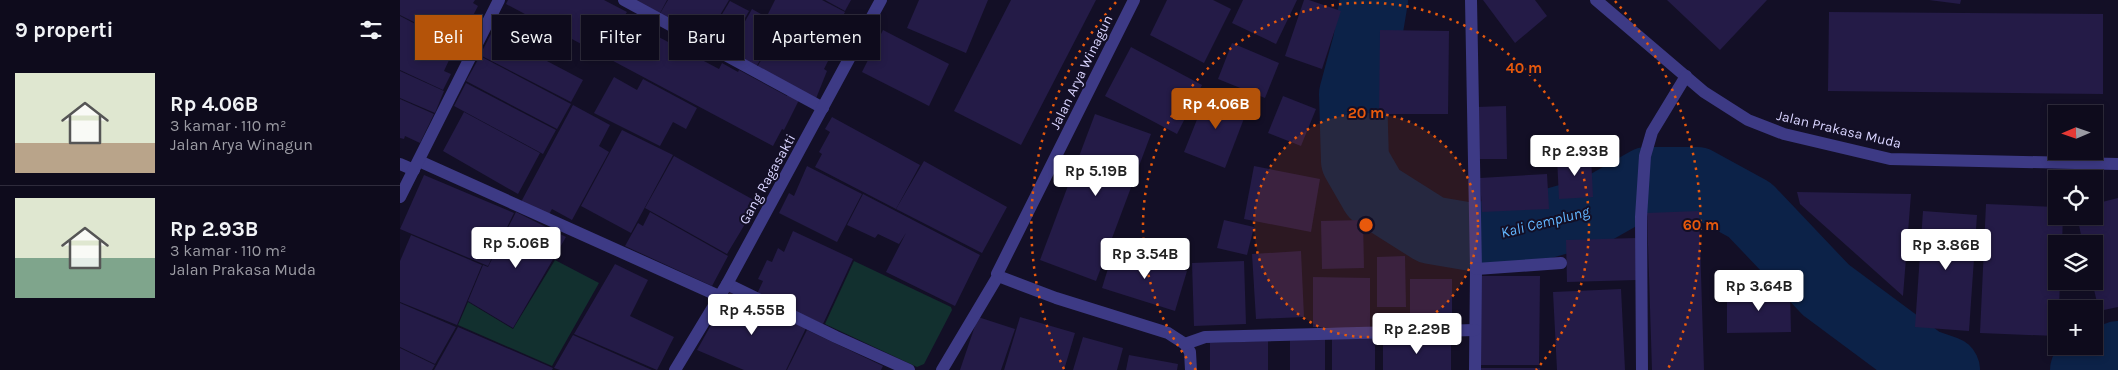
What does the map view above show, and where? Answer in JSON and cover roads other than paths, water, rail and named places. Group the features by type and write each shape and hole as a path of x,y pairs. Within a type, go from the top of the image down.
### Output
{"street":[{"path":"400,197 499,0"},
{"path":"624,0 823,108"},
{"name":"Gang Ragasakti","path":"675,370 727,284 881,0"},
{"name":"Jalan Arya Winagun","path":"942,370 998,276 997,274 1134,0"},
{"path":"1471,0 1476,265 1475,370"},
{"name":"Jalan Prakasa Muda","path":"1596,0 1704,92 1748,120 1784,134 1890,159 2118,164"},
{"path":"1642,370 1641,217 1646,156 1652,132 1686,76"},
{"path":"400,164 416,166 719,296"},
{"path":"1476,265 1561,263"},
{"path":"998,276 1056,298 1168,332 1185,344 1190,352 1191,370"},
{"path":"727,284 909,370"},
{"path":"1185,344 1205,337 1475,330"}],"waterway":[{"name":"Kali Cemplung","path":"1374,0 1367,42 1353,94 1355,161 1374,194 1431,230 1472,237 1529,229 1596,210 1647,181 1697,181 1750,210 1826,290 1923,362 1946,370"},
{"name":"Kali Cemplung","path":"2084,370 2118,355"}]}
